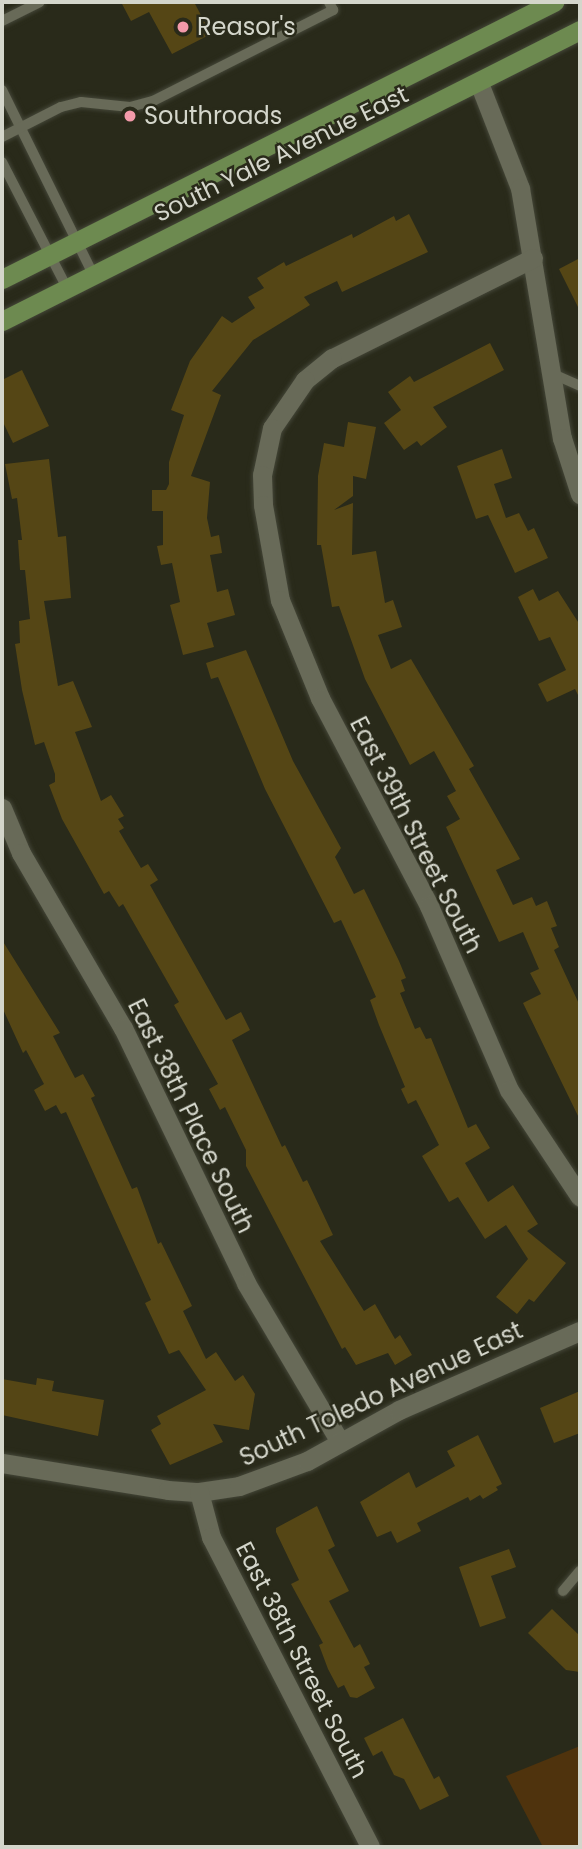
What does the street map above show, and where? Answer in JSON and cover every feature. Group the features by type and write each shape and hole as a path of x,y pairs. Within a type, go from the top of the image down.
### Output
{"main road":[{"name":"South Yale Avenue East","path":"2,279 554,2"},
{"name":"South Yale Avenue East","path":"2,321 580,30"}],"street":[{"path":"479,83 520,188 562,438 580,494"},
{"name":"East 39th Street South","path":"533,258 332,358 305,380 272,428 262,475 270,555 298,650 429,906 509,1090 580,1197"},
{"name":"East 38th Place South","path":"2,808 21,853 123,1028 246,1283 340,1442"},
{"name":"South Toledo Avenue East","path":"200,1492 272,1476 471,1376 580,1331"},
{"path":"2,1463 200,1492"},
{"name":"East 38th Street South","path":"200,1492 211,1537 370,1847"}],"lane":[{"path":"2,21 40,2"},
{"path":"2,137 80,102 130,107 153,102 333,10 329,2"},
{"path":"2,90 93,274"},
{"path":"2,162 66,288"},
{"path":"550,373 580,386"},
{"path":"563,1591 580,1571"}],"shaded area":[{"path":"580,1746 580,1847 543,1847 506,1776"}],"building":[{"name":"Reasor's","path":"121,2 194,2 211,34 172,54 149,12 131,21"},
{"path":"409,214 428,252 342,292 337,281 304,297 310,305 253,340 212,391 221,395 191,476 210,482 207,518 211,537 219,535 222,553 210,555 217,592 228,589 235,615 207,623 214,647 183,655 170,605 180,602 172,563 161,565 157,546 163,545 163,511 152,511 152,490 166,490 169,484 169,462 184,415 171,410 190,361 222,316 232,323 255,308 248,297 264,288 257,278 284,262 286,266 352,234 353,238 394,216 396,221"},
{"path":"580,258 580,311 559,269"},
{"path":"490,343 504,370 433,407 447,427 421,446 417,441 404,450 384,423 401,410 388,392 410,376 414,382"},
{"path":"22,370 49,426 13,443 2,420 2,380"},
{"path":"348,422 376,427 366,479 353,476 353,496 334,510 353,503 352,555 376,551 385,603 393,600 402,627 378,635 391,669 411,659 474,766 469,769 520,859 496,870 513,905 532,897 536,906 547,901 557,926 551,928 559,947 554,950 580,1006 580,1120 523,1003 541,994 530,973 539,969 523,932 499,942 446,827 460,819 447,796 456,791 434,751 410,765 365,679 339,606 332,607 321,545 317,545 318,476 324,443 344,447"},
{"path":"502,449 512,478 494,484 506,518 519,513 528,531 534,528 548,558 515,573 488,515 476,519 457,466"},
{"path":"49,459 58,537 66,536 71,598 44,601 58,686 73,681 92,727 75,732 101,801 111,795 124,816 118,819 124,828 119,831 141,868 148,864 158,880 150,885 226,1020 241,1012 250,1030 232,1040 282,1147 285,1145 303,1182 307,1180 333,1235 320,1241 364,1311 375,1304 395,1339 400,1335 412,1355 395,1365 388,1353 356,1365 345,1347 342,1349 246,1166 246,1150 225,1107 220,1110 209,1089 218,1084 174,1005 179,1002 123,904 119,907 109,891 104,894 62,819 49,785 55,782 55,774 44,742 35,745 15,644 20,643 19,621 30,619 25,570 20,570 18,540 22,540 17,498 12,499 5,464"},
{"path":"533,589 539,601 558,591 580,625 580,699 575,689 547,702 538,684 566,670 550,637 539,641 518,597"},
{"path":"246,650 293,761 341,848 335,857 354,894 364,889 399,961 406,978 401,980 405,991 400,993 415,1029 420,1027 426,1039 431,1038 468,1128 476,1124 490,1148 465,1163 488,1202 513,1185 538,1224 527,1231 566,1263 534,1302 529,1299 517,1314 496,1297 528,1259 506,1225 485,1239 458,1197 449,1202 422,1156 439,1145 416,1100 408,1104 401,1089 405,1087 370,1000 376,997 341,920 334,923 265,789 218,677 211,679 206,663"},
{"path":"2,940 60,1033 53,1036 75,1078 83,1074 95,1096 91,1098 132,1189 137,1187 158,1244 161,1242 192,1306 183,1311 206,1359 216,1352 235,1381 243,1375 255,1394 249,1430 213,1424 223,1442 170,1465 151,1430 161,1424 157,1416 206,1390 179,1350 169,1354 145,1303 151,1300 66,1112 61,1114 56,1105 45,1111 34,1090 44,1084 26,1050 23,1053 2,1007"},
{"path":"37,1378 54,1381 52,1391 104,1400 98,1436 2,1415 2,1379 36,1385"},
{"path":"580,1391 580,1433 554,1443 540,1408"},
{"path":"478,1435 502,1484 496,1487 498,1490 483,1499 480,1495 470,1501 468,1497 417,1523 421,1531 397,1543 391,1531 377,1537 360,1502 409,1472 416,1488 455,1466 447,1451"},
{"path":"317,1506 335,1546 328,1550 349,1591 329,1601 354,1648 360,1644 370,1664 364,1667 375,1688 357,1698 350,1697 344,1685 338,1688 328,1669 319,1645 323,1643 291,1584 299,1580 276,1532 276,1528"},
{"path":"509,1549 516,1567 491,1576 506,1618 480,1627 459,1567"},
{"path":"552,1609 580,1636 580,1672 566,1670 528,1633"},
{"path":"403,1718 434,1779 439,1776 449,1796 420,1810 404,1779 394,1775 382,1751 373,1756 364,1738"}],"place":[{"name":"Reasor's","path":"183,27"},
{"name":"Southroads","path":"130,116"}]}
